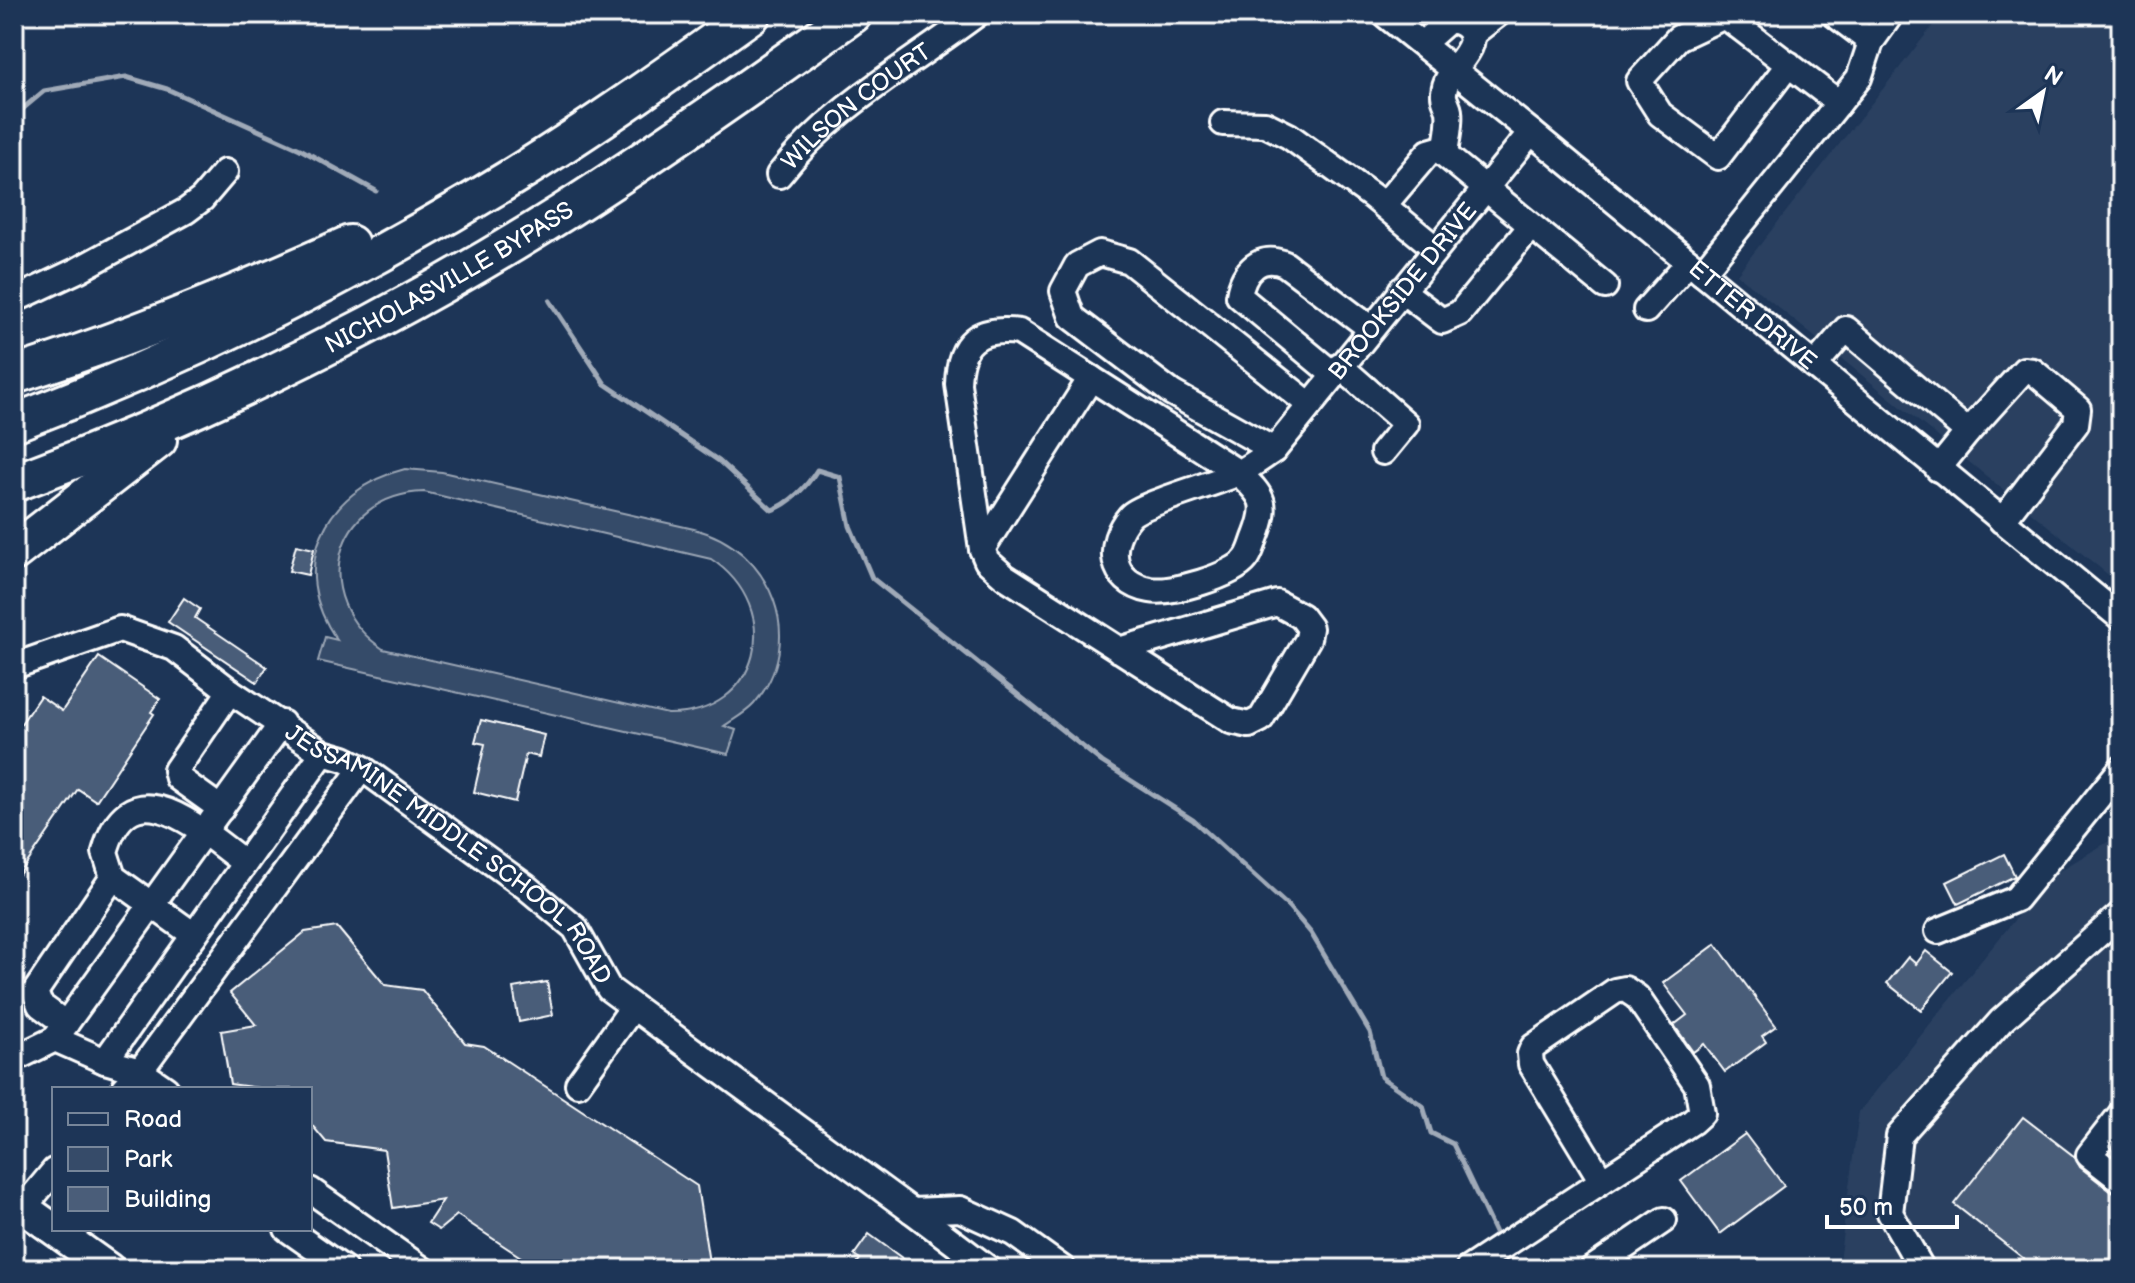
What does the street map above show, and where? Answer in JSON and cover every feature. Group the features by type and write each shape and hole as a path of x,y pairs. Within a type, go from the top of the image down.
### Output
{"highway":[{"path":"14,423 132,375 284,304 474,200 625,102 752,14"},
{"name":"NICHOLASVILLE BYPASS","path":"14,483 204,405 354,333 516,241 647,157 853,14"},
{"path":"14,375 109,344 362,239 540,149 625,102"},
{"path":"14,552 204,405"}],"main road":[{"path":"17,1209 109,1269"}],"street":[{"name":"WILSON COURT","path":"779,175 801,147 832,118 977,14"},
{"name":"ETTER DRIVE","path":"1384,14 1938,469 2119,613"},
{"path":"1471,35 1498,14"},
{"path":"1834,14 1871,42"},
{"path":"1646,310 1696,268 1839,103 1859,78 1871,42 1891,14"},
{"path":"1789,64 1718,157 1660,114 1639,81 1678,38 1725,16 1789,64 1839,103"},
{"path":"1422,44 1449,20 1466,26 1471,35 1471,44 1452,69 1444,94 1449,111 1445,155 1605,286"},
{"path":"1223,123 1265,124 1289,136 1384,205 1435,248"},
{"name":"BROOKSIDE DRIVE","path":"1239,473 1261,495 1263,517 1247,558 1233,570 1192,585 1152,591 1131,584 1114,562 1115,539 1132,513 1239,473 1274,450 1531,132"},
{"path":"1384,205 1429,152 1446,147"},
{"path":"14,300 78,270 186,211 202,199 225,172"},
{"path":"1401,290 1442,321 1460,313 1531,226"},
{"path":"1274,450 1172,393 1072,317 1063,291 1077,265 1100,253 1129,261 1310,405"},
{"path":"1370,328 1285,264 1273,259 1262,260 1249,271 1241,285 1239,296 1406,424 1383,452"},
{"path":"1814,366 1846,329 1968,432"},
{"path":"1119,650 1277,603 1301,616 1310,628 1308,639 1261,719 1249,725 1231,721 1119,650 1004,576 987,561 982,549 958,384 959,362 967,344 982,334 999,330 1019,332 1239,473"},
{"path":"1938,469 2024,370 2033,371 2078,409 2076,424 2002,521"},
{"path":"982,549 1091,378"},
{"name":"JESSAMINE MIDDLE SCHOOL ROAD","path":"16,667 120,629 174,648 230,691 323,753 362,768 526,887 575,928 609,989 989,1269"},
{"path":"221,809 178,778 176,770 230,691"},
{"path":"18,1053 60,1031 282,723"},
{"path":"105,1061 323,753"},
{"path":"132,1080 362,768"},
{"path":"1938,931 2016,899 2121,769"},
{"path":"194,935 113,877 105,852 121,823 139,808 158,806 245,863"},
{"path":"113,877 35,992 40,1005 60,1031 132,1080 158,1087"},
{"path":"1922,1269 1890,1213 1899,1136 2001,1021 2121,914"},
{"path":"1468,1269 1692,1122 1702,1113 1697,1085 1637,997 1625,989 1615,991 1533,1047 1530,1054 1531,1064 1602,1181"},
{"path":"578,1084 633,1007"},
{"path":"2121,1114 2089,1155 2121,1180"},
{"path":"17,1209 52,1173"},
{"path":"312,1191 422,1269"},
{"path":"912,1211 960,1209 1013,1233 1063,1269"},
{"path":"1592,1269 1664,1220"},
{"path":"290,1231 344,1269"}],"shaded area":[{"path":"1942,14 2121,14 2121,585 1737,274"},
{"path":"2121,834 2121,1269 1838,1269 1859,1112 2049,877"}],"green space":[{"path":"405,469 442,472 694,529 721,539 744,555 761,576 774,600 779,626 779,652 770,679 754,704 724,726 736,730 728,754 318,661 325,637 337,640 322,613 315,586 315,560 322,535 334,513 353,494 377,479","holes":["424,492 711,559 734,580 749,604 755,630 752,656 742,679 724,697 700,710 668,714 383,649 359,628 345,604 339,579 341,553 351,530 368,511 393,498"]}],"building":[{"path":"296,545 314,549 308,575 289,571"},
{"path":"184,598 200,609 195,618 267,667 257,682 168,622"},
{"path":"99,657 160,699 151,712 154,714 96,801 78,789 14,882 14,734 40,696 62,711"},
{"path":"481,720 544,735 539,757 526,754 515,802 474,792 485,744 475,742"},
{"path":"2004,854 2015,876 1958,904 1947,882"},
{"path":"337,927 385,985 422,990 465,1043 484,1046 697,1186 710,1269 539,1269 457,1215 439,1230 428,1223 443,1200 393,1208 384,1150 326,1142 312,1125 312,1087 230,1084 221,1031 256,1025 230,993 305,932"},
{"path":"1716,944 1776,1026 1762,1036 1766,1042 1725,1072 1704,1044 1693,1052 1674,1025 1687,1015 1663,983"},
{"path":"1926,951 1952,972 1921,1010 1887,983 1908,957 1916,964"},
{"path":"547,982 553,1015 519,1022 513,988"},
{"path":"2023,1117 2075,1157 2080,1167 2112,1192 2121,1195 2121,1269 2037,1269 1954,1204"},
{"path":"1745,1134 1784,1186 1720,1234 1681,1181"},
{"path":"869,1234 917,1269 853,1269 860,1259 854,1255"}],"waterway":[{"path":"14,116 44,91 126,77 167,89 300,149 376,191"},
{"path":"550,301 605,384 719,461 772,510 798,493 817,470 840,477 850,526 872,578 1102,762 1193,820 1289,907 1311,933 1370,1032 1381,1077 1423,1106 1431,1133 1453,1144 1498,1239"},
{"path":"1506,1251 1520,1269"}]}
